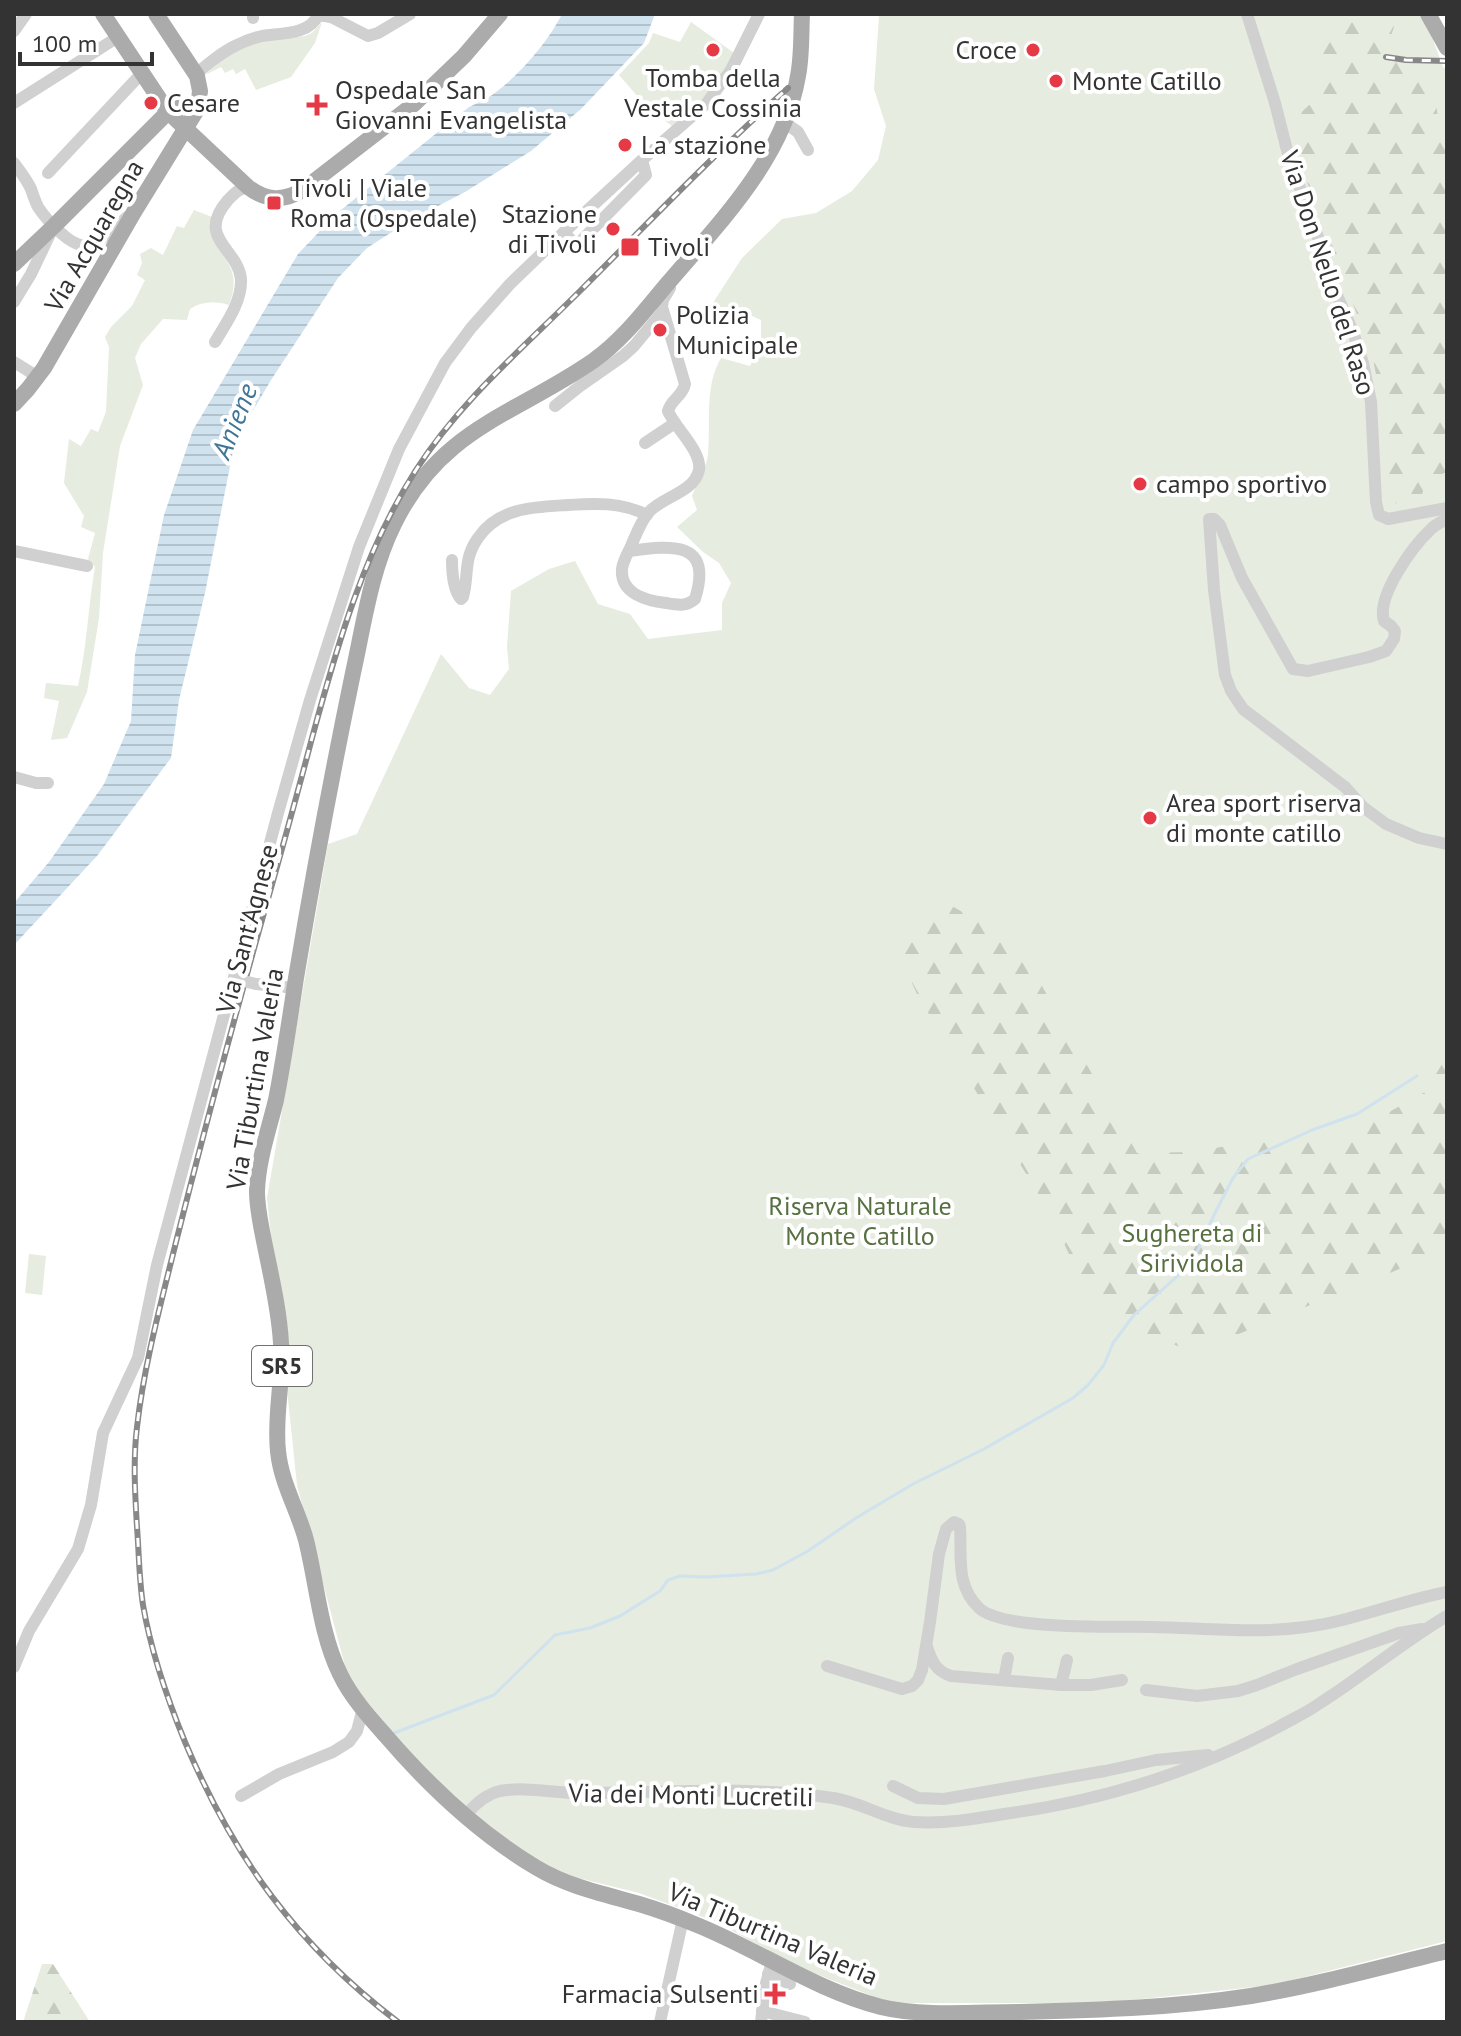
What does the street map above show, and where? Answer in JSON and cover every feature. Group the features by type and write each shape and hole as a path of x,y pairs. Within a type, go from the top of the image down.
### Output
{"main road":[{"path":"103,14 168,112 242,185 264,197 276,199 304,189 414,104 464,56 500,14"},
{"path":"14,264 168,112 186,105 198,108 198,79 156,14"},
{"name":"Via Tiburtina Valeria","path":"802,14 797,82 784,122 751,184 630,327 605,352 470,434 433,465 403,506 379,559 314,873 279,1083 257,1190 282,1349 277,1449 283,1477 308,1547 332,1655 341,1678 411,1764 509,1850 551,1876 576,1887 654,1908 705,1927 770,1967 894,2010 1036,2017 1138,2009 1238,1998 1447,1951"},
{"path":"1428,14 1447,48"},
{"name":"Via Acquaregna","path":"14,404 38,377 198,108"}],"street":[{"path":"14,31 26,14"},
{"path":"198,79 229,48 257,37 306,28 326,15 368,36 410,14"},
{"name":"Via Sant'Agnese","path":"14,1667 26,1636 81,1541 91,1505 103,1433 138,1358 157,1265 302,728 359,547 399,449 431,386 457,345 510,284 564,232 576,246 646,175 642,160 710,99 735,62 759,14"},
{"name":"Via Don Nello del Raso","path":"1247,14 1289,158 1323,251 1329,277 1363,363 1371,402 1379,515 1388,519 1447,508"},
{"path":"14,103 118,37"},
{"path":"48,173 142,73"},
{"path":"784,122 798,132 808,150"},
{"path":"14,163 29,185 38,207 74,243 86,245 106,236 134,212"},
{"path":"14,190 29,185"},
{"path":"215,342 236,304 241,278 238,267 218,236 217,216 242,185"},
{"path":"14,302 54,226"},
{"path":"629,551 661,548 691,553 697,559 699,568 695,599 689,604 678,605 646,600 630,588 623,574 629,551 647,515 654,507 688,486 698,473 696,456 669,414 668,409 684,390 685,384 662,304 689,259"},
{"path":"555,406 623,356 663,311"},
{"path":"14,362 38,377"},
{"path":"645,443 675,423"},
{"path":"452,560 457,596 461,599 465,591 467,562 474,544 484,530 503,516 534,506 591,503 623,506 647,515"},
{"path":"1447,519 1433,526 1402,564 1383,604 1381,614 1384,621 1395,631 1386,651 1308,671 1293,669 1242,578 1220,525 1209,519 1225,675 1243,709 1345,787 1363,807 1386,824 1419,838 1447,844"},
{"path":"14,551 87,566"},
{"path":"14,777 48,783"},
{"path":"234,979 295,988"},
{"path":"827,1666 902,1689 918,1680 938,1558 946,1529 954,1522 960,1527 961,1573 970,1598 990,1615 1038,1624 1216,1630 1290,1629 1361,1616 1447,1592"},
{"name":"Via dei Monti Lucretili","path":"466,1815 482,1799 503,1790 588,1793 694,1790 833,1798 905,1821 949,1821 1004,1815 1078,1802 1219,1756 1317,1706 1447,1616"},
{"path":"1146,1690 1197,1696 1238,1691 1399,1633 1425,1629"},
{"path":"926,1644 933,1663 944,1674 1061,1685 1091,1685 1122,1680"},
{"path":"1004,1680 1008,1658"},
{"path":"1061,1685 1067,1660"},
{"path":"241,1796 279,1774 333,1752 349,1742 357,1731 363,1708"},
{"path":"893,1786 918,1798 944,1799 1169,1758 1219,1756"},
{"path":"660,2022 683,1919"},
{"path":"770,1967 790,1984"},
{"path":"770,1967 761,2017 805,2022"}],"green space":[{"name":"Riserva Naturale Monte Catillo","path":"877,14 1420,14 1443,67 1447,69 1447,1941 1273,1985 1105,2003 890,2003 801,1968 714,1921 639,1893 554,1872 503,1838 434,1779 349,1681 297,1485 267,1198 328,844 357,834 441,654 469,688 490,695 509,669 507,647 511,591 549,569 575,561 598,604 630,614 648,639 722,630 722,603 731,583 719,563 677,527 697,510 692,496 707,459 710,393 716,369 721,358 750,366 761,343 761,320 736,312 715,326 707,312 742,258 782,219 816,213 852,191 878,160 886,126 874,89"},
{"path":"1315,14 1388,14 1394,27 1390,39 1398,63 1419,66 1433,83 1440,132 1447,141 1447,472 1426,480 1419,506 1394,503 1387,486 1386,425 1372,354 1295,150 1296,117 1317,98 1320,86 1311,54 1316,42"},
{"path":"322,22 315,43 291,77 256,90 245,69 236,74 233,69 225,73 221,67 205,75 223,59 254,42 305,36"},
{"path":"691,22 734,53 722,75 693,110 672,126 646,106 619,75 649,43 653,33 680,42"},
{"path":"194,210 212,217 215,241 233,277 229,305 204,303 190,309 187,320 163,319 141,344 135,358 143,385 120,446 103,553 99,618 87,692 67,738 51,740 59,701 44,698 46,683 78,686 95,567 88,559 95,533 81,527 84,516 64,483 69,439 81,446 91,429 98,432 106,412 109,347 105,337 132,306 145,280 137,275 142,263 140,254 151,248 163,255 177,226 184,228"},
{"name":"Sughereta di Sirividola","path":"938,898 1018,944 1137,1153 1195,1152 1262,1139 1346,1136 1425,1092 1447,1056 1447,1247 1194,1352 1099,1317 1048,1210 918,996 897,951"},
{"path":"29,1254 46,1256 42,1295 25,1293"},
{"path":"42,1964 53,1964 90,2022 23,2022"}],"water":[{"name":"Aniene","path":"562,14 655,14 644,43 581,109 531,151 367,248 338,278 235,441 205,593 179,700 171,758 97,856 14,945 14,903 49,862 104,784 131,721 135,655 164,515 193,430 298,254 336,214 469,107 489,97 512,79 541,47"}],"waterway":[{"path":"394,1733 494,1695 555,1635 590,1628 620,1616 660,1591 668,1580 680,1576 756,1574 773,1570 913,1484 984,1449 1073,1398 1104,1365 1113,1343 1134,1315 1192,1263 1233,1178 1248,1159 1357,1114 1417,1076"}],"railway":[{"path":"1386,57 1447,61"},
{"path":"398,2022 329,1962 272,1897 225,1824 172,1709 150,1640 140,1576 135,1452 148,1357 207,1121 322,703 342,634 381,533 433,445 473,398 709,162 788,88"}],"place":[{"name":"Tomba della Vestale Cossinia","path":"713,50"},
{"name":"Croce","path":"1033,50"},
{"name":"Monte Catillo","path":"1056,81"},
{"name":"Cesare","path":"151,103"},
{"name":"Ospedale San Giovanni Evangelista","path":"317,105"},
{"name":"La stazione","path":"625,145"},
{"name":"Tivoli | Viale Roma (Ospedale)","path":"274,203"},
{"name":"Stazione di Tivoli","path":"613,229"},
{"name":"Tivoli","path":"630,247"},
{"name":"Polizia Municipale","path":"660,330"},
{"name":"campo sportivo","path":"1140,484"},
{"name":"Area sport riserva di monte catillo","path":"1150,818"},
{"name":"Farmacia Sulsenti","path":"775,1994"}]}
